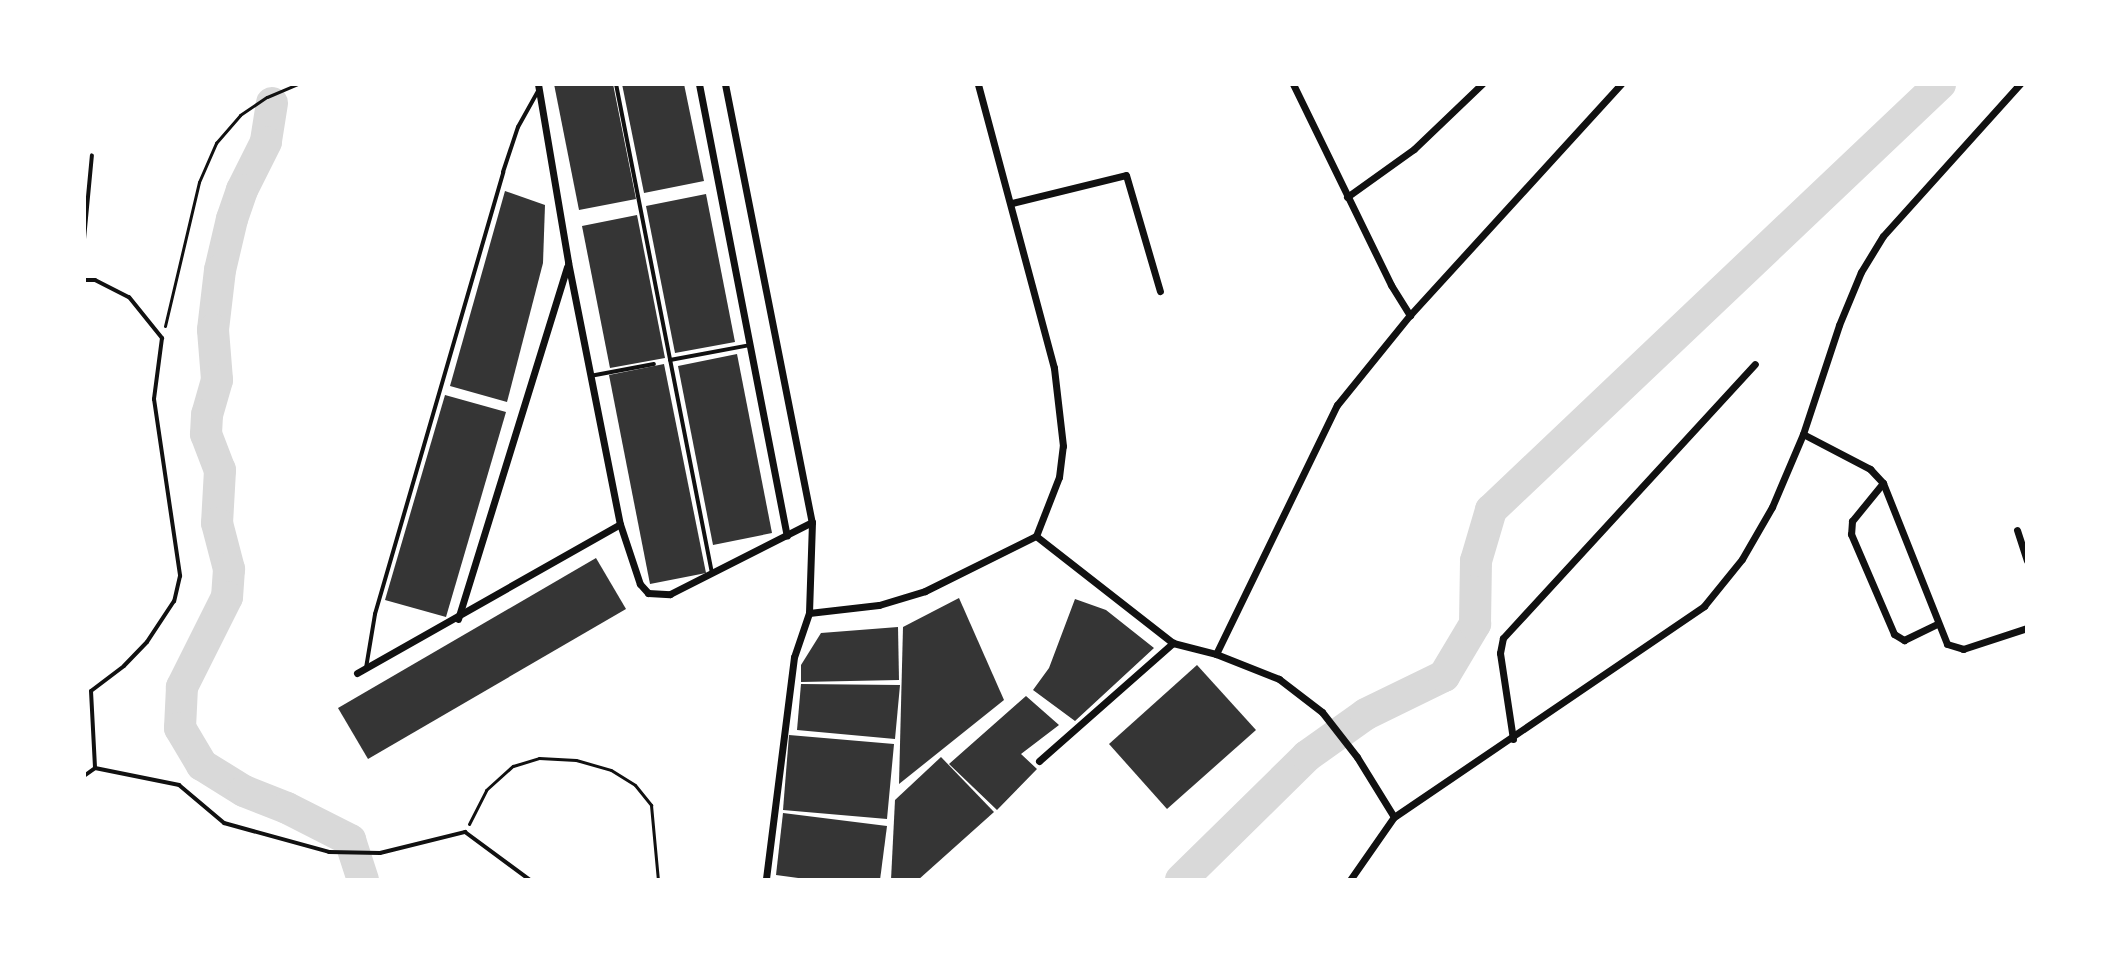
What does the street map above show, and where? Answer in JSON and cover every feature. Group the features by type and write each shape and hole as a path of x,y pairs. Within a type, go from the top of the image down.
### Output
{"street":[{"path":"699,84 787,535"},
{"path":"725,84 812,522 809,613 794,657 766,880"},
{"path":"809,613 879,605 925,591 1036,536 1059,477 1063,446 1054,368 978,84"},
{"path":"1293,84 1347,197 1410,315"},
{"path":"1347,197 1414,149 1482,84"},
{"path":"1216,654 1337,405 1410,315 1621,84"},
{"path":"1350,880 1394,817 1513,739 1704,606 1742,559 1757,533 1803,434 1839,325 1861,272 1883,236 2020,84"},
{"path":"538,87 568,262 620,524 636,573 648,593 670,594 812,522"},
{"path":"1012,203 1126,175 1160,291"},
{"path":"458,619 568,262"},
{"path":"1513,739 1500,653 1503,638 1755,364"},
{"path":"1803,434 1870,469 1883,483 1947,644 1963,649 2027,628"},
{"path":"1883,483 1852,521 1851,534 1894,634 1904,640 1937,624"},
{"path":"361,672 620,524"},
{"path":"2017,530 2027,560"},
{"path":"1036,536 1173,643 1216,654 1279,679 1322,712 1357,757 1394,817"},
{"path":"1039,761 1173,643"}],"lane":[{"path":"616,84 712,573"},
{"path":"361,672 503,172 518,127 538,87"},
{"path":"84,239 92,155"},
{"path":"84,280 95,280 129,297 162,338 154,399 180,576 174,601 147,642 124,666 91,691 95,768"},
{"path":"670,360 750,345"},
{"path":"590,376 654,364"},
{"path":"84,776 95,768 179,785 224,823 329,852 380,853 465,832 530,880"}],"path":[{"path":"162,338 199,182 216,143 240,115 267,97 297,84"},
{"path":"465,832 486,790 513,766 539,758 576,760 611,770 635,785 651,805 658,880"}],"building":[{"path":"554,84 613,84 636,199 579,210"},
{"path":"622,84 684,84 704,181 644,193"},
{"path":"505,191 545,205 543,263 507,402 450,386"},
{"path":"706,194 735,342 675,353 646,206"},
{"path":"637,215 665,358 610,368 582,226"},
{"path":"737,354 772,533 713,545 678,366"},
{"path":"664,364 706,573 650,584 609,375"},
{"path":"445,395 506,412 446,617 385,600"},
{"path":"596,558 626,609 368,759 338,708"},
{"path":"959,598 1004,700 899,784 903,627"},
{"path":"1075,599 1106,610 1154,648 1075,721 1033,690 1049,668"},
{"path":"898,627 899,680 801,682 801,665 821,633"},
{"path":"1197,665 1256,730 1167,809 1109,744"},
{"path":"801,684 900,685 895,739 797,730"},
{"path":"1026,696 1059,725 1021,754 1037,769 997,810 949,764"},
{"path":"789,735 894,744 887,819 783,810"},
{"path":"941,757 994,812 918,880 891,880 895,800"},
{"path":"783,813 887,826 880,880 813,880 776,875"}],"waterway":[{"path":"1181,880 1307,756 1366,714 1444,676 1475,624 1476,561 1491,510 1940,84"},
{"path":"272,103 266,142 242,190 232,219 220,270 213,330 217,380 207,415 206,434 220,470 217,523 229,569 227,597 182,687 180,728 202,765 244,791 287,808 350,840 363,880"}]}
